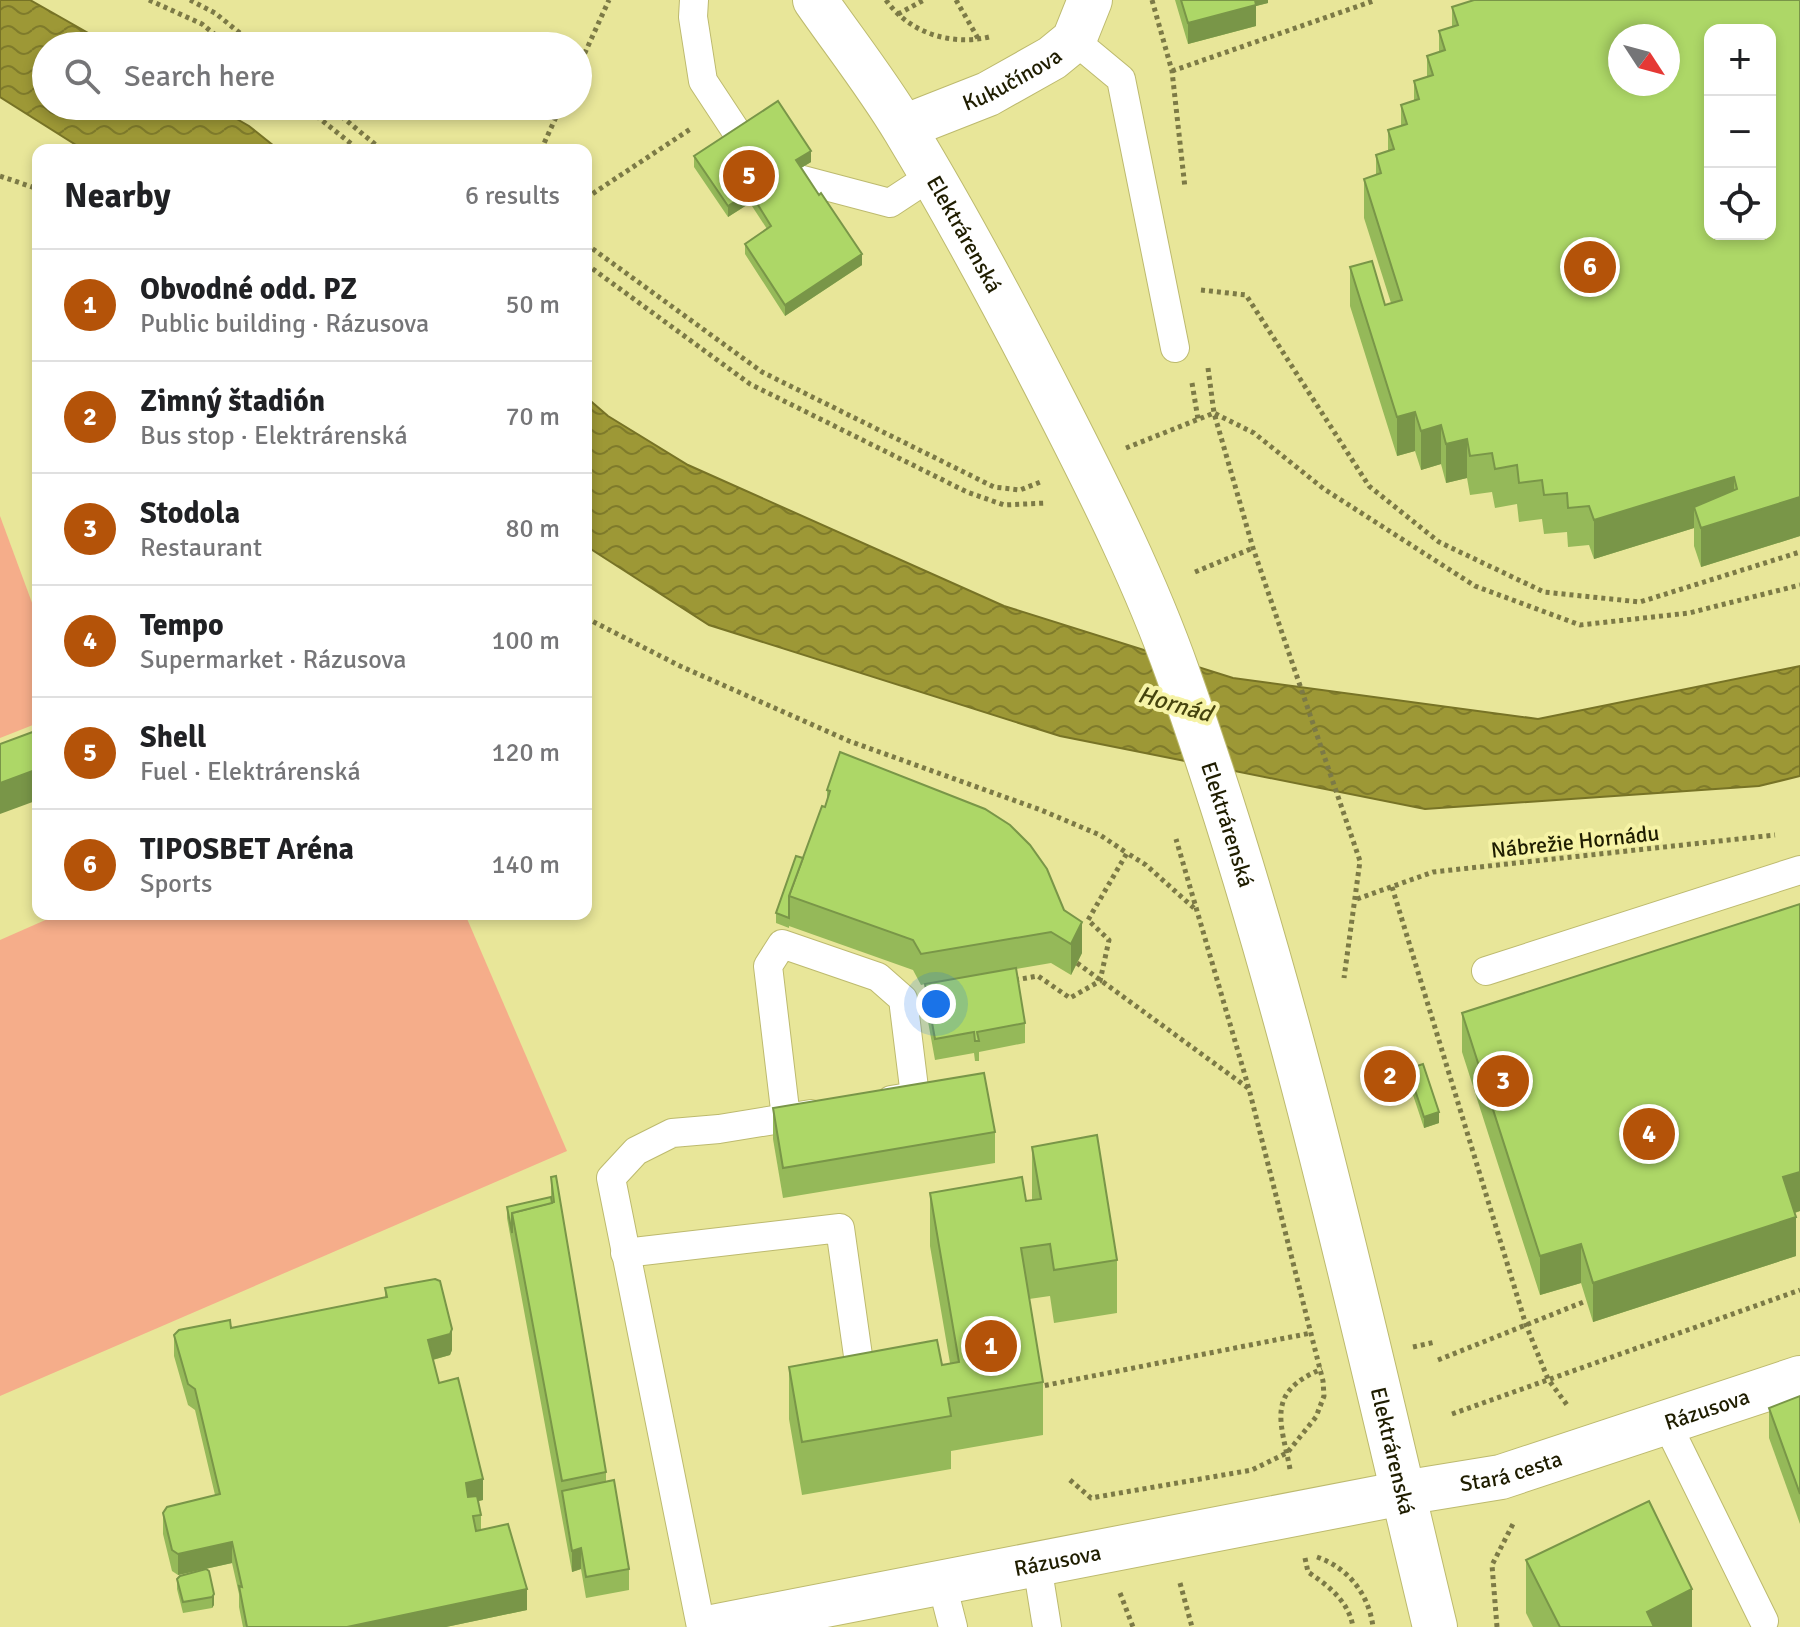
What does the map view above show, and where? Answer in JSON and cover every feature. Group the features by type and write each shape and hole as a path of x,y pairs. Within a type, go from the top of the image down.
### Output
{"main road":[{"name":"Elektrárenská","path":"815,0 904,127 1010,316 1086,464 1177,670 1240,858 1316,1133 1435,1627"},
{"name":"Kukučínova","path":"904,127 988,94 1052,58 1074,40 1090,0"},
{"name":"Rázusova","path":"1615,1439 1800,1378"},
{"name":"Stará cesta","path":"1403,1493 1501,1477 1615,1439"},
{"name":"Rázusova","path":"712,1627 827,1617 942,1584 1403,1493"}],"lane":[{"path":"694,0 693,17 703,81 761,169 890,203 931,176"},
{"path":"1074,40 1121,79 1175,348"},
{"path":"1486,971 1800,870"},
{"path":"786,1118 768,966 782,944 878,977 903,999 915,1096 872,1103"},
{"path":"701,1627 611,1178 636,1151 672,1133 719,1129 843,1108"},
{"path":"625,1253 840,1228 861,1377"},
{"path":"1666,1422 1764,1621"},
{"path":"1037,1565 1047,1627"},
{"path":"942,1584 953,1627"}],"path":[{"path":"149,0 202,24 212,32"},
{"path":"190,0 215,13 239,32"},
{"path":"592,37 609,0"},
{"path":"886,0 918,29 950,40 979,40 994,36"},
{"path":"898,14 924,0"},
{"path":"956,0 979,40"},
{"path":"1172,71 1376,0"},
{"path":"592,194 721,108"},
{"path":"322,120 352,144"},
{"path":"346,120 375,144"},
{"path":"544,144 555,120"},
{"path":"0,176 32,187"},
{"path":"592,248 762,372 994,487 1020,490 1214,413 1254,433 1324,489 1475,586 1580,625 1689,613 1800,585"},
{"path":"592,268 750,384 967,492 1004,505 1047,503"},
{"path":"1161,288 1246,295 1369,486 1439,542 1544,592 1640,602 1800,552"},
{"path":"1195,572 1253,548"},
{"path":"1262,575 1360,861 1344,978"},
{"path":"592,621 680,666 849,741 1041,810 1100,835 1146,865 1197,911"},
{"name":"Nábrežie Hornádu","path":"1357,899 1433,872 1785,834"},
{"path":"1070,1480 1091,1498 1252,1470 1287,1453 1316,1417 1324,1396 1320,1369 1249,1089 1176,839"},
{"path":"1013,981 1038,976 1070,998 1100,981 1109,940 1088,920 1127,853"},
{"path":"1392,887 1526,1325 1548,1379 1567,1405"},
{"path":"1077,963 1249,1089"},
{"path":"1452,1414 1800,1290"},
{"path":"1438,1360 1586,1301"},
{"path":"1035,1387 1311,1333"},
{"path":"1353,1627 1350,1611 1323,1582 1308,1572 1278,1415 1298,1379 1320,1369 1435,1342"},
{"path":"1497,1627 1492,1565 1516,1518"},
{"path":"1180,1581 1192,1627"},
{"path":"1119,1590 1133,1627"}],"shaded area":[{"path":"0,516 32,603 32,725 0,738"},
{"path":"45,920 468,920 567,1151 0,1396 0,940"}],"water":[{"path":"0,0 30,0 86,32 32,32 32,117 0,97"},
{"path":"36,120 238,120 272,144 74,144"},
{"name":"Hornád","path":"592,402 608,416 688,465 1004,606 1233,678 1538,719 1800,666 1800,776 1759,786 1425,809 1060,736 709,625 592,550"}],"building":[{"path":"1181,0 1255,0 1256,5 1188,23"},
{"path":"1474,0 1800,0 1800,497 1701,528 1694,507 1737,489 1734,477 1594,520 1589,506 1568,508 1567,493 1544,495 1542,480 1519,483 1517,465 1495,469 1492,453 1470,456 1467,439 1446,444 1441,425 1421,431 1415,412 1397,417 1350,267 1372,261 1385,305 1402,300 1364,179 1381,173 1376,155 1394,149 1388,130 1407,124 1401,105 1419,99 1414,81 1433,75 1427,56 1445,50 1439,31 1458,25 1452,7"},
{"path":"778,101 811,151 796,160 862,254 785,305 745,244 771,226 750,192 728,206 694,156"},
{"path":"32,732 32,771 0,783 0,744"},
{"path":"840,752 985,809 1010,825 1030,845 1047,869 1064,910 1082,922 1071,944 1051,932 921,954 913,940 789,896 822,806 825,807 830,791 827,790"},
{"path":"796,856 803,858 789,896 789,918 776,913"},
{"path":"1800,904 1800,1172 1783,1177 1796,1217 1593,1283 1581,1244 1540,1256 1462,1013"},
{"path":"1016,968 1025,1023 977,1032 979,1041 975,1041 974,1032 935,1039 925,984"},
{"path":"1423,1064 1439,1112 1424,1117 1408,1069"},
{"path":"984,1073 995,1132 783,1168 773,1108"},
{"path":"1097,1135 1117,1260 1054,1270 1050,1244 1021,1248 1043,1382 948,1398 951,1416 802,1442 789,1367 937,1340 942,1365 959,1362 930,1193 1022,1177 1026,1201 1041,1199 1032,1147"},
{"path":"556,1176 606,1472 562,1481 512,1213 554,1202 551,1177"},
{"path":"551,1197 552,1203 512,1213 512,1233 507,1207"},
{"path":"435,1279 440,1281 452,1329 450,1334 428,1340 439,1383 458,1378 483,1479 466,1483 468,1497 477,1496 481,1515 473,1516 476,1531 508,1524 527,1589 347,1627 247,1627 232,1542 178,1554 172,1550 163,1513 167,1507 220,1494 195,1389 188,1384 174,1335 179,1330 230,1320 231,1328 387,1297 385,1288"},
{"path":"1800,1396 1800,1494 1769,1408"},
{"path":"614,1480 629,1569 586,1577 581,1548 572,1551 562,1491"},
{"path":"1649,1501 1692,1589 1647,1612 1654,1627 1560,1627 1526,1560"},
{"path":"206,1569 214,1594 212,1597 183,1602 177,1579"}],"place":[{"name":"Shell","path":"749,176"},
{"name":"TIPOSBET Aréna","path":"1590,267"},
{"name":"Zimný štadión","path":"1390,1076"},
{"name":"Stodola","path":"1503,1081"},
{"name":"Tempo","path":"1649,1134"},
{"name":"Obvodné odd. PZ","path":"991,1346"}]}
